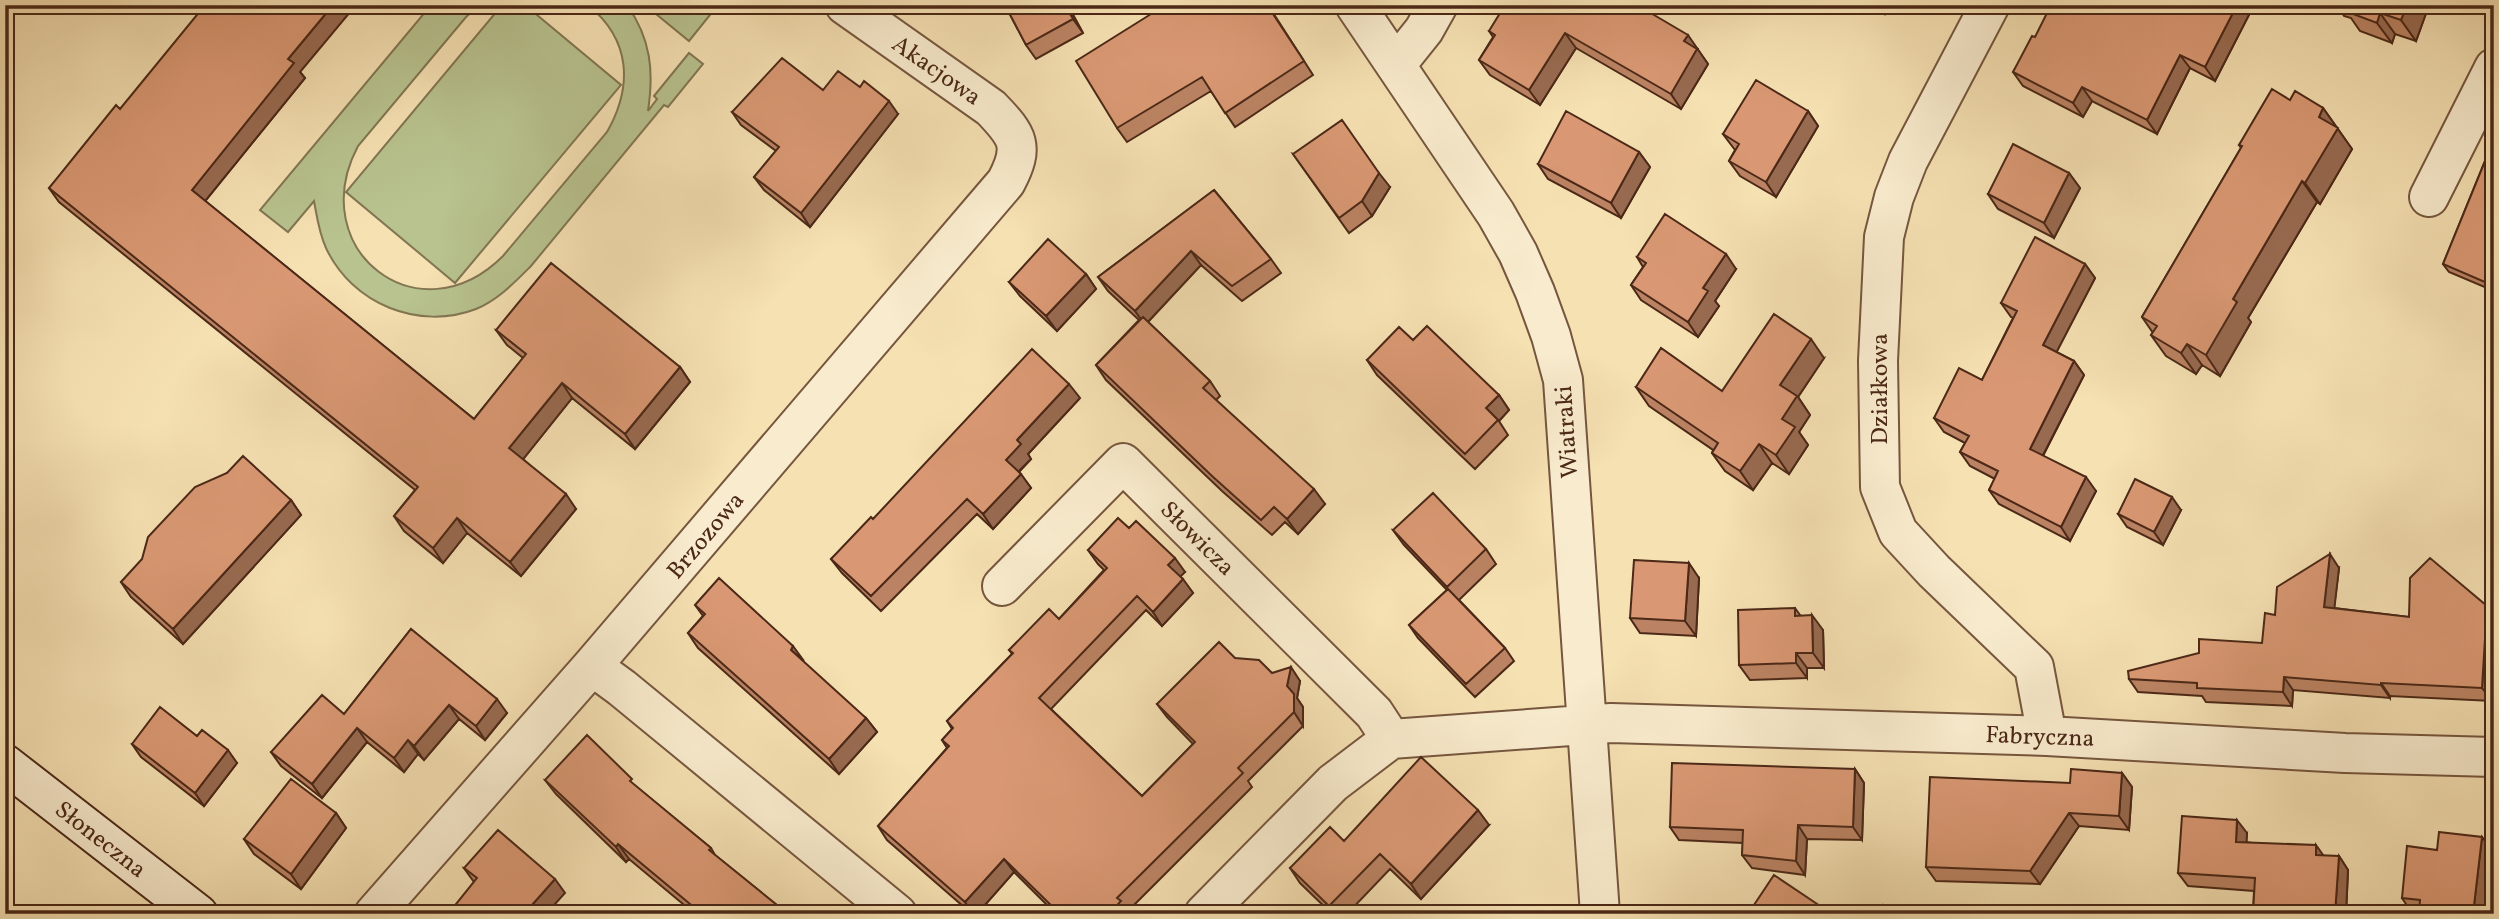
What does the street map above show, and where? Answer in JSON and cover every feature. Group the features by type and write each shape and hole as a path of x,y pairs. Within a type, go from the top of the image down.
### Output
{"street":[{"name":"Akacjowa","path":"845,5 992,108 1008,126 1018,146"},
{"name":"Wiatraki","path":"1355,5 1496,214 1518,253 1551,336 1563,380 1600,914"},
{"path":"1396,65 1424,30 1438,5"},
{"name":"Działkowa","path":"1990,5 1908,162 1894,197 1884,237 1878,361 1880,487 1898,532 1934,571 2034,667 2047,736"},
{"path":"2429,197 2494,68"},
{"name":"Brzozowa","path":"374,914 592,666 1006,182 1017,163 1018,146"},
{"name":"Słowicza","path":"1002,586 1123,463 1374,713 1391,739"},
{"path":"592,666 897,914"},
{"name":"Fabryczna","path":"1586,725 1611,723 2047,736 2345,753 2494,757"},
{"path":"1204,914 1334,783 1391,739 1586,725"},
{"name":"Słoneczna","path":"5,764 198,914"}],"green space":[{"path":"431,5 480,5 466,17 358,146 345,184 346,219 358,249 378,272 406,286 437,289 470,280 503,256 607,132 621,98 623,64 613,33 588,5 627,5 635,18 649,56 651,82 648,111 657,99 654,96 689,53 703,64 668,107 664,105 531,266 512,285 476,309 432,317 389,308 352,284 326,248 314,201 288,232 260,210"},
{"path":"502,5 525,5 621,85 455,283 346,192"},
{"path":"645,5 718,5 689,41"}],"building":[{"path":"205,5 333,5 288,59 294,63 192,190 474,419 526,354 496,330 551,263 680,367 625,434 562,383 509,448 566,494 510,562 457,518 433,548 394,516 418,487 49,188 116,105 120,109"},
{"path":"1005,5 1065,5 1073,19 1026,45"},
{"path":"1157,5 1267,5 1304,61 1225,113 1202,77 1117,128 1076,61 1159,9"},
{"path":"1505,5 1610,5 1624,13 1629,5 1637,5 1688,35 1684,41 1697,49 1671,94 1565,33 1529,90 1479,60 1495,35 1489,31"},
{"path":"2051,5 2237,5 2205,67 2180,55 2147,120 2082,87 2073,103 2013,72"},
{"path":"2348,5 2407,5 2401,20 2380,13 2377,23 2345,11"},
{"path":"782,58 823,90 838,71 860,87 864,81 889,101 801,213 754,177 779,147 732,112"},
{"path":"1756,80 1808,111 1766,182 1729,161 1739,144 1723,134"},
{"path":"2272,89 2290,100 2295,91 2323,108 2319,117 2338,128 2305,183 2302,181 2233,299 2237,302 2206,355 2187,344 2181,353 2151,335 2157,326 2142,317 2242,146 2239,145"},
{"path":"1566,111 1639,152 1611,203 1538,164"},
{"path":"1342,120 1379,173 1362,201 1339,218 1293,154"},
{"path":"2494,139 2494,286 2443,264"},
{"path":"2013,144 2069,173 2044,223 1988,194"},
{"path":"1214,190 1271,259 1232,286 1191,251 1135,311 1098,277"},
{"path":"1665,214 1726,254 1703,288 1708,291 1688,322 1631,285 1646,263 1637,257"},
{"path":"2035,237 2085,264 2043,345 2074,361 2030,449 2086,477 2061,527 1989,490 1998,471 1960,452 1969,436 1934,418 1959,368 1982,380 2017,311 2001,303"},
{"path":"1048,239 1086,274 1046,316 1009,282"},
{"path":"1774,314 1811,339 1780,385 1797,396 1782,419 1795,427 1776,455 1759,444 1740,471 1712,453 1718,443 1636,387 1661,348 1722,391"},
{"path":"1143,317 1210,381 1203,388 1314,489 1287,519 1274,507 1261,520 1096,365"},
{"path":"1427,326 1499,395 1486,408 1498,420 1465,454 1367,360 1399,327 1413,340"},
{"path":"1032,349 1069,384 1017,440 1021,444 1006,460 1021,474 983,514 967,499 871,596 831,559 871,517 873,519"},
{"path":"243,456 291,500 173,629 121,582 142,559 148,537 195,487 227,473"},
{"path":"2135,479 2172,497 2154,532 2118,514"},
{"path":"1433,493 1486,549 1447,587 1393,530"},
{"path":"1118,518 1129,528 1136,521 1175,558 1168,565 1183,579 1153,612 1137,596 1039,698 1142,796 1195,742 1157,704 1219,642 1235,658 1259,660 1272,673 1291,667 1287,686 1294,694 1294,712 1238,768 1243,773 1117,898 1121,901 1109,914 1060,914 1004,859 965,902 878,826 949,746 942,740 953,728 947,721 1013,653 1009,650 1049,609 1059,619 1107,568 1088,550"},
{"path":"2330,554 2324,607 2409,617 2410,578 2430,558 2487,606 2482,688 2381,685 2284,677 2283,692 2197,688 2197,683 2129,679 2128,671 2199,653 2199,639 2262,643 2265,613 2275,615 2277,587"},
{"path":"1634,560 1689,563 1685,621 1630,618"},
{"path":"719,578 793,646 791,650 866,718 829,759 688,633 705,614 695,605"},
{"path":"1448,589 1505,648 1466,684 1409,625"},
{"path":"1795,608 1795,616 1812,615 1813,653 1796,653 1796,663 1739,665 1738,610"},
{"path":"411,629 497,699 476,726 449,705 414,746 408,740 394,758 357,728 312,784 271,752 322,695 344,714"},
{"path":"160,707 197,736 202,730 228,750 195,793 132,744"},
{"path":"587,735 632,779 630,781 788,914 702,914 618,844 616,847 545,780"},
{"path":"1421,757 1478,810 1411,884 1380,854 1329,906 1290,868 1330,827 1344,841"},
{"path":"1672,763 1855,769 1853,827 1798,825 1796,861 1742,855 1743,830 1670,827"},
{"path":"2071,769 2122,773 2119,816 2069,813 2030,871 1926,867 1930,777 2070,783"},
{"path":"291,779 336,813 291,874 244,839"},
{"path":"2182,816 2237,820 2236,842 2316,845 2316,855 2339,856 2335,914 2253,914 2255,878 2178,873"},
{"path":"498,830 555,879 524,914 448,914 477,878 464,868"},
{"path":"2439,832 2482,837 2473,914 2419,914 2420,900 2402,898 2407,846 2437,850"},
{"path":"1774,875 1832,914 1748,914"},
{"path":"1883,905 1895,914 1877,914"},
{"path":"2055,905 2113,908 2113,914 2055,914"}]}
